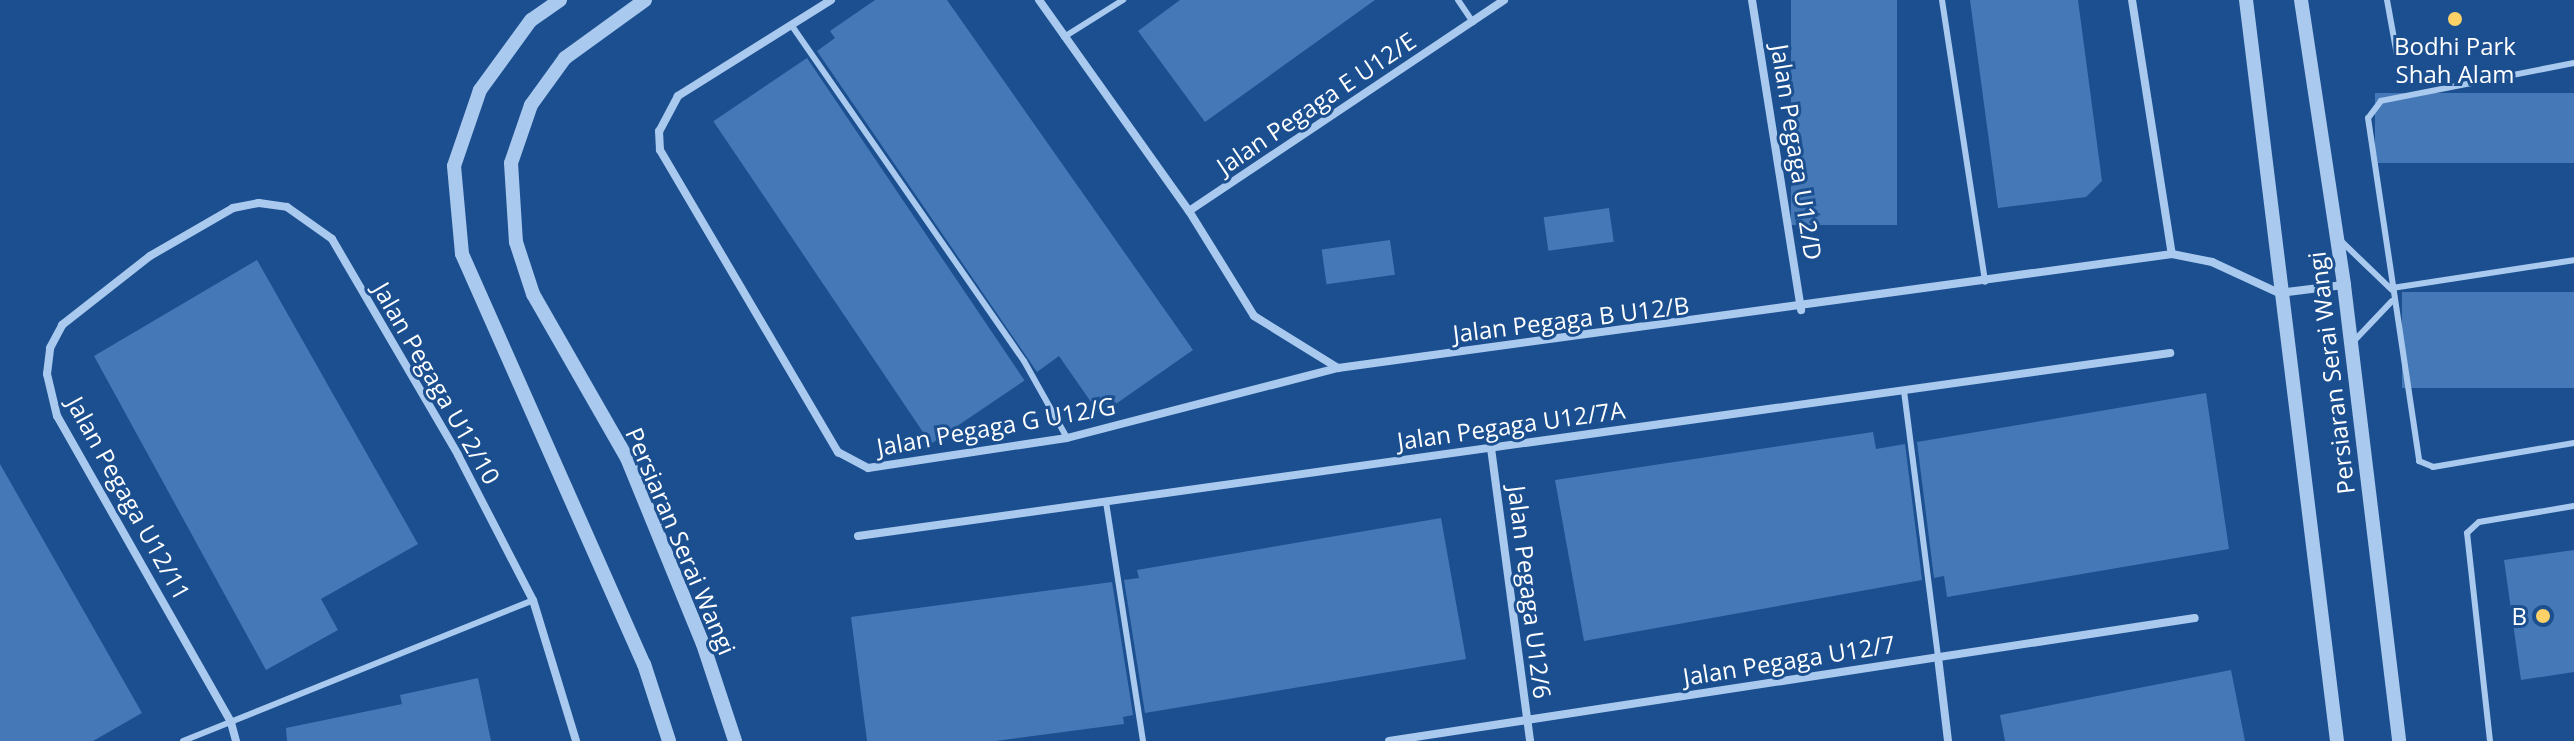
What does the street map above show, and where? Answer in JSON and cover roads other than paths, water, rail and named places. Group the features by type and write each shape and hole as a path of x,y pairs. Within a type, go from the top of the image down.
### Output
{"street":[{"path":"560,0 531,20 480,90 454,166 462,254 644,664 669,741"},
{"name":"Persiaran Serai Wangi","path":"645,0 565,58 531,105 511,163 516,242 533,294 627,458 703,644 735,741"},
{"path":"792,26 831,0"},
{"path":"1039,0 1189,211 1254,316 1338,368"},
{"name":"Jalan Pegaga E U12/E","path":"1189,211 1504,0"},
{"name":"Jalan Pegaga U12/D","path":"1752,0 1801,310"},
{"path":"2132,0 2172,254"},
{"name":"Persiaran Serai Wangi","path":"2246,0 2279,293 2337,741"},
{"name":"Persiaran Serai Wangi","path":"2301,0 2344,285 2399,741"},
{"name":"Jalan Pegaga G U12/G","path":"792,26 678,96 659,131 665,168 838,452 852,463 892,469 1067,438 1338,368"},
{"name":"Jalan Pegaga U12/10","path":"150,256 233,208 287,207 312,220 332,239 450,442 533,600 576,741"},
{"name":"Jalan Pegaga B U12/B","path":"1338,368 1801,310 2172,254 2212,262 2279,293"},
{"name":"Jalan Pegaga U12/11","path":"150,256 62,325 50,348 50,396 231,722 236,741"},
{"path":"2279,293 2344,285"},
{"name":"Jalan Pegaga U12/7A","path":"858,536 2170,353"},
{"name":"Jalan Pegaga U12/6","path":"1491,448 1530,741"},
{"name":"Jalan Pegaga U12/7","path":"1389,741 2195,618"},
{"path":"1938,657 1948,741"}],"lane":[{"path":"1064,37 1123,0"},
{"path":"1458,0 1473,22"},
{"path":"1942,0 1985,282"},
{"path":"2387,0 2397,55"},
{"path":"792,26 1024,361 1067,438"},
{"path":"2574,63 2373,104 2368,118 2419,461 2433,467 2574,443"},
{"path":"2337,237 2392,288 2392,304 2358,332 2350,349"},
{"path":"2392,288 2574,260"},
{"path":"1904,391 1938,657"},
{"path":"1106,502 1143,741"},
{"path":"2490,741 2467,533 2479,522 2574,506"},
{"path":"183,741 533,600"}],"place":[{"name":"Bodhi Park Shah Alam","path":"2455,19"},
{"name":"B","path":"2543,616"}]}
